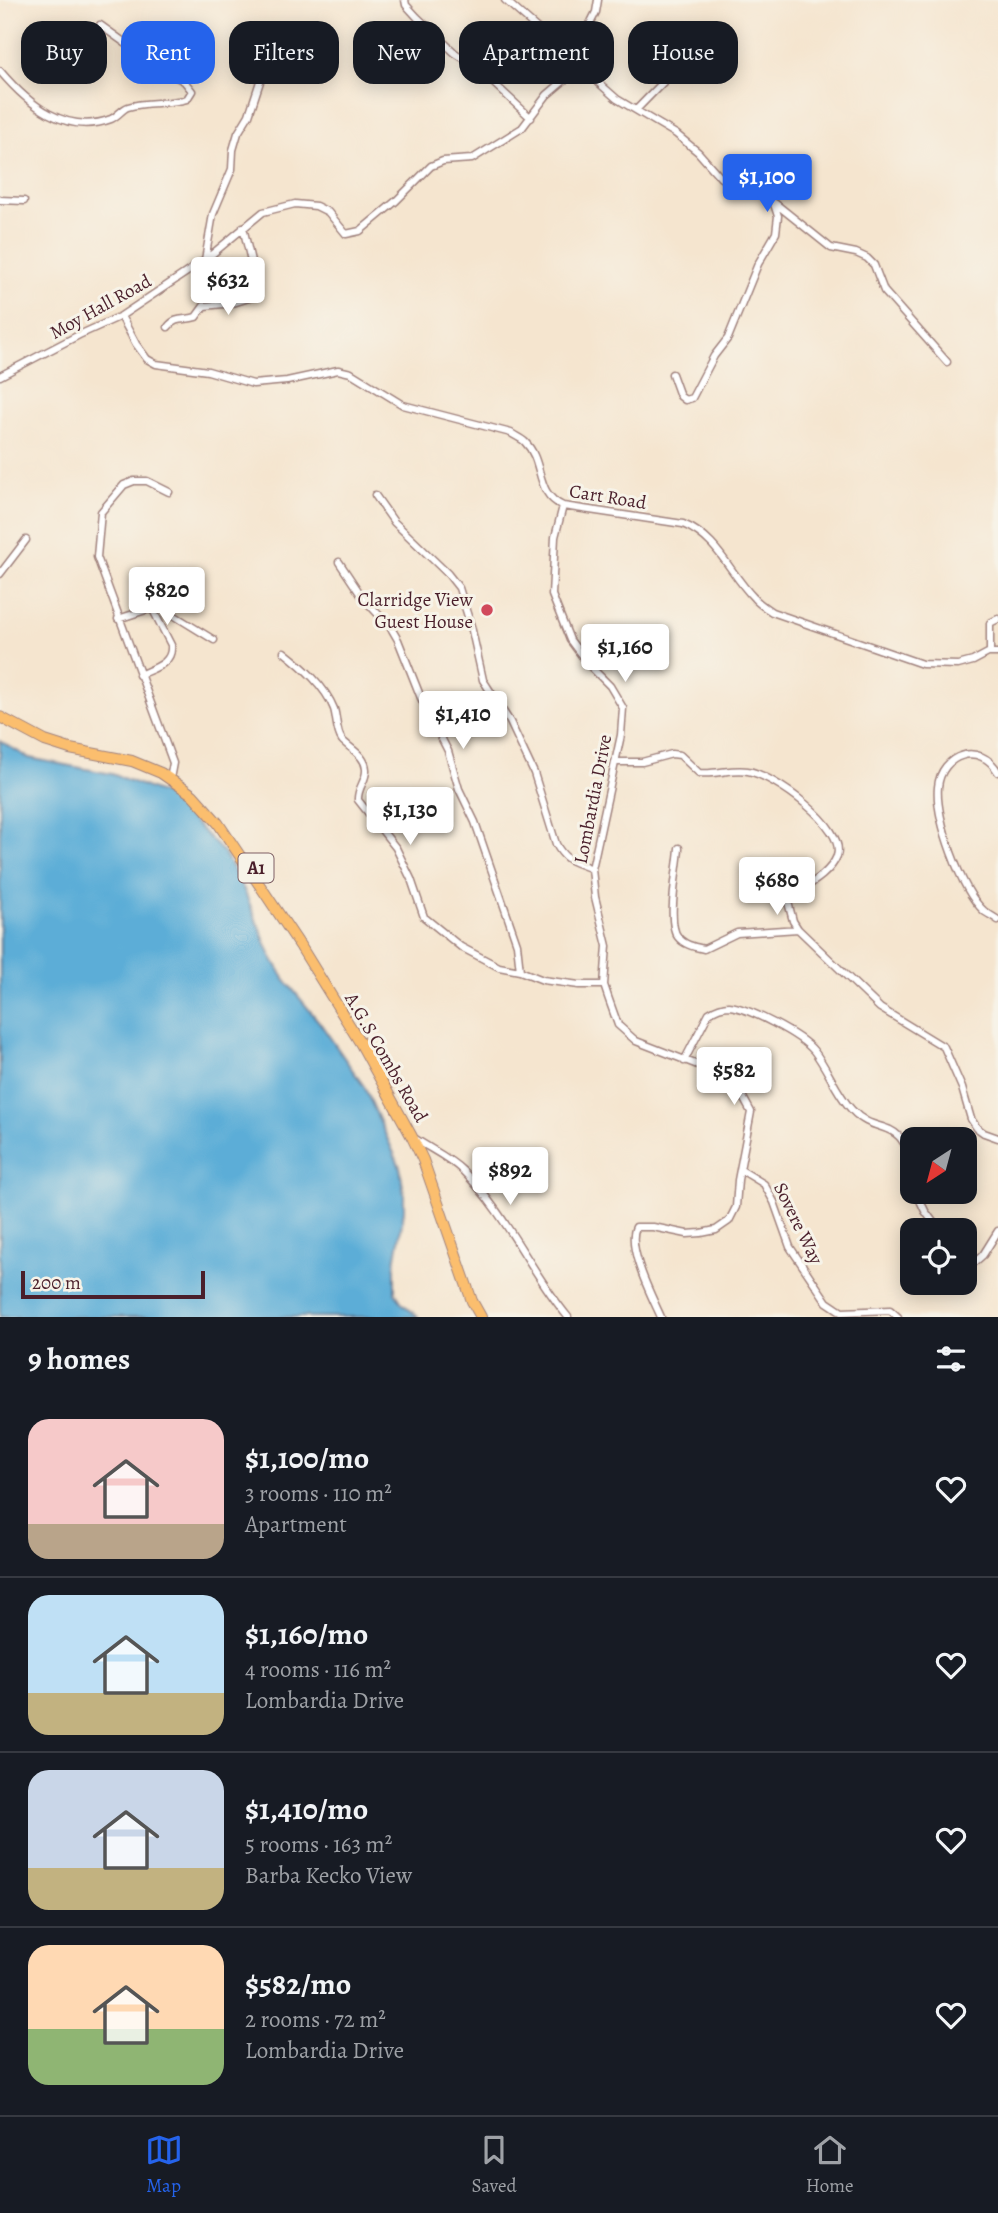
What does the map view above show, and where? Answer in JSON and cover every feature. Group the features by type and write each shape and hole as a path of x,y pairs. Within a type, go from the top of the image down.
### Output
{"main road":[{"name":"A.G.S Combs Road","path":"0,711 47,737 70,745 132,758 171,777 195,792 224,821 305,943 380,1068 406,1116 412,1137"},
{"name":"A.G.S Combs Road","path":"0,717 45,741 70,749 132,761 171,777"},
{"name":"A1","path":"412,1137 423,1160 472,1301 481,1317"}],"street":[{"path":"405,0 417,17 455,53 474,65 531,118"},
{"path":"505,0 528,21"},
{"path":"592,21 598,0"},
{"path":"0,71 16,90 64,122 79,124 113,118 126,107 171,104 187,99 192,91 184,80 163,70 107,30"},
{"path":"205,260 214,214 232,169 233,150 238,133 249,115 259,84"},
{"name":"Moy Hall Road","path":"0,376 121,316 205,260 263,212 277,211 295,204 316,206 328,212 346,234 354,234 396,201 431,166 443,161 472,159 522,128 547,95 562,84"},
{"path":"600,84 617,99 676,134 705,159 721,178 731,184 756,191 774,202 831,248 867,258 874,265 884,291 947,362"},
{"path":"636,110 661,84"},
{"path":"0,200 24,201"},
{"path":"672,374 680,396 685,400 692,398 714,356 728,338 758,264 776,233 778,216 774,202"},
{"path":"169,327 172,321 196,317 204,306 233,303 252,297 257,287 243,227"},
{"name":"Cart Road","path":"121,316 135,344 156,364 208,370 253,384 287,381 338,370 351,373 403,405 511,433 524,441 533,453 544,491 552,502 563,506 683,524 699,531 725,559 754,598 772,612 922,663 958,665 994,653"},
{"path":"169,492 147,481 134,481 124,485 102,512 97,557 173,763 171,777"},
{"path":"375,495 394,522 459,588 483,680 510,722 534,773 556,844 569,861 592,869"},
{"name":"Lombardia Drive","path":"563,506 555,537 552,595 570,640 587,664 610,686 623,708 621,735 592,869 595,897 607,946 604,985 618,1025 636,1041 726,1076 746,1100 751,1112 738,1180 736,1207 729,1221 723,1227 687,1234 653,1227 636,1227 633,1247 661,1317"},
{"path":"0,574 26,540"},
{"path":"0,557 8,564"},
{"path":"339,562 363,598 391,628 398,640 421,698 448,751 517,944 520,971"},
{"path":"118,619 152,608 162,608 214,640"},
{"path":"139,675 166,662 172,651 152,608"},
{"path":"994,653 990,623 998,619"},
{"path":"284,652 299,664 328,696 340,737 363,761 366,771 358,800 396,848 411,879 424,918 461,947 499,967 563,984 604,985"},
{"path":"615,762 642,762 671,754 680,755 699,773 750,771 788,792 828,824 836,838 838,853 832,867 793,895 788,902 793,921 798,929 880,1008 944,1047 962,1088 971,1119 984,1133 998,1138"},
{"path":"998,772 982,755 968,754 956,757 950,762 938,785 939,816 959,872 984,910 998,920"},
{"path":"679,848 673,924 679,938 686,943 704,949 737,933 798,929"},
{"path":"684,1061 709,1013 725,1006 748,1011 808,1045 833,1079 850,1109 859,1117 894,1131 900,1137"},
{"path":"412,1137 452,1161 470,1178 495,1209 541,1281 568,1317"},
{"name":"Sovere Way","path":"741,1170 764,1184 774,1202 790,1247 827,1302 842,1312 890,1310 898,1317"},
{"path":"977,1260 998,1231"}],"water":[{"path":"0,741 29,758 112,774 169,796 224,853 244,890 270,954 285,980 320,1023 365,1088 400,1167 404,1211 395,1263 395,1292 402,1303 418,1317 0,1317"}],"place":[{"name":"Clarridge View Guest House","path":"487,610"}]}
